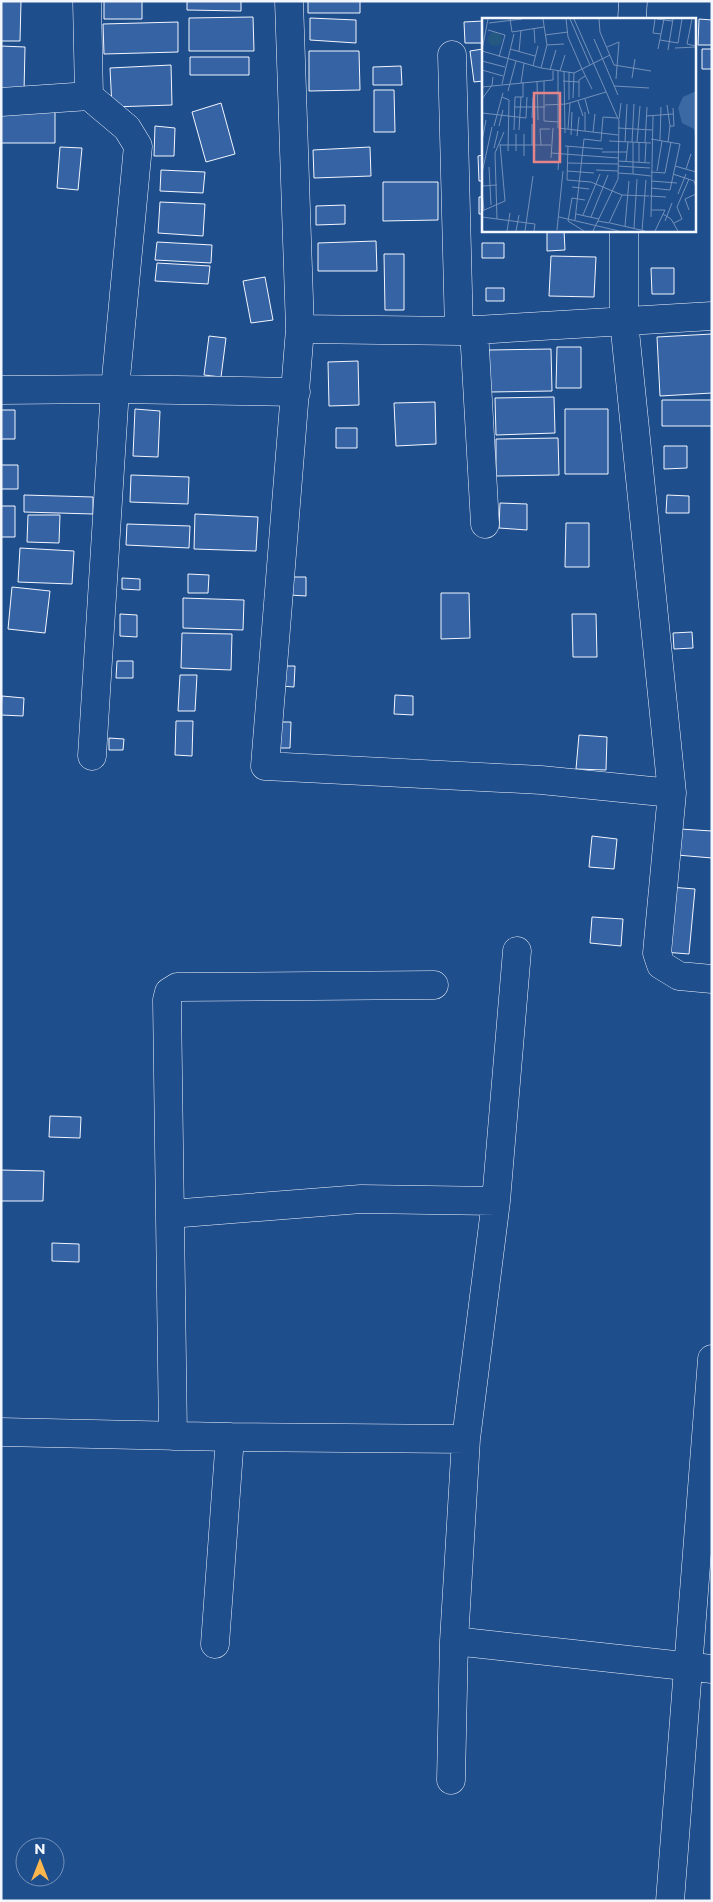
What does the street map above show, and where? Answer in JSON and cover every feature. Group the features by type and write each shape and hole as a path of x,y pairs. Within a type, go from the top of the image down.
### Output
{"street":[{"path":"87,1 89,96"},
{"path":"289,1 300,329 265,766 541,780 672,793"},
{"path":"632,18 633,1"},
{"path":"452,55 466,330 485,524"},
{"path":"1,102 89,96 127,128 138,146 115,389 92,756"},
{"path":"624,231 624,321 672,793 657,953 661,965 679,976 712,979"},
{"path":"300,329 466,330 712,316"},
{"path":"1,390 115,389 296,392"},
{"path":"451,1780 454,1641 466,1439 496,1201 517,951"},
{"path":"173,1436 167,1000 169,992 177,986 434,985"},
{"path":"170,1214 361,1199 496,1201"},
{"path":"670,1901 700,1668 712,1359"},
{"path":"1,1432 230,1437 466,1439"},
{"path":"215,1644 230,1437"},
{"path":"454,1641 700,1668"}],"building":[{"path":"1,1 21,1 20,41 1,41"},
{"path":"104,1 142,1 142,19 104,19"},
{"path":"187,1 241,1 241,11 187,10"},
{"path":"308,1 360,1 360,13 308,13"},
{"path":"253,17 254,51 189,51 189,18"},
{"path":"310,18 356,20 356,43 310,40"},
{"path":"699,19 712,20 712,45 698,45"},
{"path":"482,21 482,43 465,43 464,22"},
{"path":"178,22 178,52 104,54 103,24"},
{"path":"1,46 25,47 24,92 1,92"},
{"path":"482,49 482,81 474,82 470,51"},
{"path":"702,49 712,49 712,69 702,69"},
{"path":"309,51 359,51 360,90 309,91"},
{"path":"190,57 249,57 249,75 190,75"},
{"path":"171,65 172,105 112,107 110,68"},
{"path":"401,66 402,85 373,85 373,67"},
{"path":"374,90 394,90 395,132 374,132"},
{"path":"221,103 235,154 206,162 192,112"},
{"path":"1,108 55,109 55,143 1,143"},
{"path":"155,126 175,128 174,156 154,156"},
{"path":"60,147 82,148 78,190 57,188"},
{"path":"370,147 371,176 314,178 313,150"},
{"path":"482,155 482,181 479,181 478,156"},
{"path":"161,170 205,172 203,193 160,191"},
{"path":"383,182 438,182 438,220 383,221"},
{"path":"479,197 482,197 482,214 479,214"},
{"path":"160,202 205,204 203,236 158,233"},
{"path":"345,205 345,224 316,225 316,206"},
{"path":"547,231 564,231 565,250 547,251"},
{"path":"376,241 377,271 318,271 318,243"},
{"path":"157,242 212,245 211,263 155,260"},
{"path":"482,243 504,243 504,258 482,258"},
{"path":"384,254 404,254 404,310 385,310"},
{"path":"551,256 596,257 594,297 549,296"},
{"path":"157,263 210,266 208,284 155,281"},
{"path":"651,268 674,268 674,294 652,294"},
{"path":"265,277 273,320 251,323 243,281"},
{"path":"486,288 504,288 504,301 486,301"},
{"path":"712,334 712,393 660,396 657,337"},
{"path":"209,336 226,338 221,377 204,375"},
{"path":"557,347 581,347 581,388 556,388"},
{"path":"551,349 552,391 490,392 489,350"},
{"path":"358,361 359,405 329,406 328,362"},
{"path":"554,397 555,433 496,435 495,398"},
{"path":"662,400 712,400 712,426 662,426"},
{"path":"435,402 436,444 396,446 394,403"},
{"path":"135,409 160,411 158,457 133,456"},
{"path":"565,409 608,409 608,474 565,474"},
{"path":"1,410 15,410 15,439 1,439"},
{"path":"336,428 357,428 357,448 336,448"},
{"path":"558,438 559,475 496,476 496,439"},
{"path":"664,446 687,446 687,468 664,469"},
{"path":"1,465 18,465 18,489 1,489"},
{"path":"131,475 189,477 188,504 130,502"},
{"path":"24,495 93,497 93,514 24,512"},
{"path":"667,495 689,496 689,513 666,513"},
{"path":"500,503 527,504 527,530 499,528"},
{"path":"1,506 15,506 15,537 1,537"},
{"path":"195,514 258,517 256,551 194,549"},
{"path":"28,515 60,515 59,543 27,542"},
{"path":"566,523 589,523 589,567 565,567"},
{"path":"127,524 190,526 189,548 126,545"},
{"path":"20,548 74,551 72,584 18,582"},
{"path":"188,574 209,575 208,593 188,593"},
{"path":"290,577 306,577 306,596 290,595"},
{"path":"122,578 140,579 140,590 122,589"},
{"path":"12,587 50,591 45,633 8,629"},
{"path":"441,593 469,593 470,638 441,639"},
{"path":"183,598 244,600 243,630 183,628"},
{"path":"120,614 137,615 137,637 120,636"},
{"path":"572,614 596,614 597,657 573,657"},
{"path":"692,632 693,648 674,649 673,633"},
{"path":"182,633 232,634 231,670 181,668"},
{"path":"117,661 133,661 133,678 116,678"},
{"path":"281,666 295,666 294,687 281,686"},
{"path":"180,675 197,675 195,711 178,711"},
{"path":"395,695 413,696 413,715 394,714"},
{"path":"2,696 24,698 23,716 1,715"},
{"path":"176,721 193,721 192,756 175,755"},
{"path":"274,722 291,722 290,748 273,748"},
{"path":"579,735 607,737 606,770 576,769"},
{"path":"109,738 124,739 123,750 109,750"},
{"path":"680,829 712,831 712,858 677,855"},
{"path":"592,836 617,839 614,869 589,867"},
{"path":"670,887 695,889 689,954 664,952"},
{"path":"592,917 623,919 621,946 590,943"},
{"path":"50,1116 81,1117 80,1138 49,1137"},
{"path":"1,1170 44,1171 43,1201 1,1201"},
{"path":"52,1243 79,1244 79,1262 52,1261"}]}
